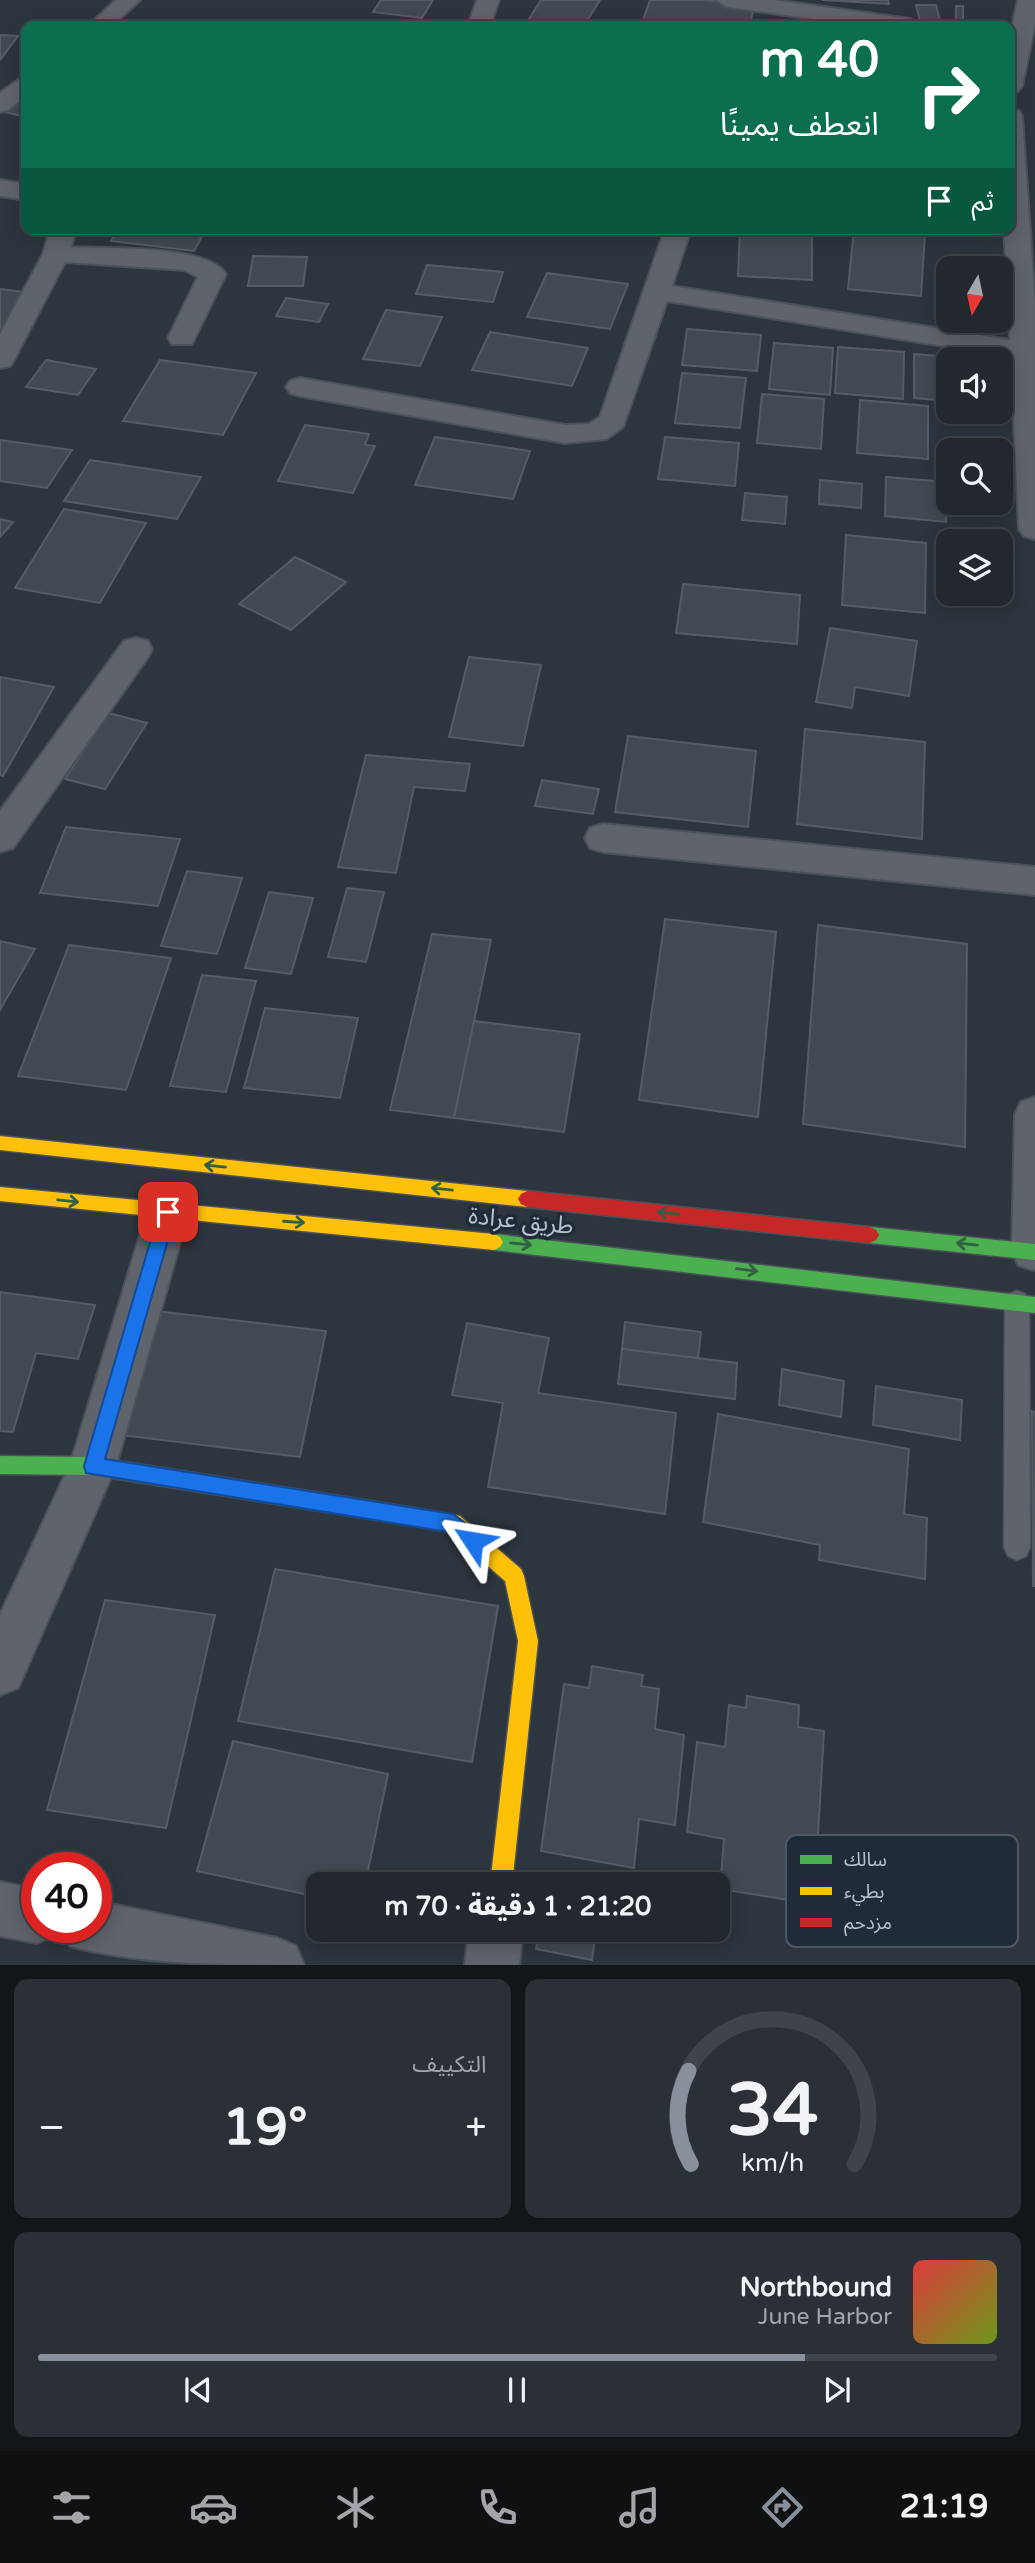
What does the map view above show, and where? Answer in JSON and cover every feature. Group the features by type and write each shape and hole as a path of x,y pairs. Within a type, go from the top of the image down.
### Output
{"main road":[{"name":"طريق عرادة","path":"0,1143 1034,1252"},
{"name":"طريق عرادة","path":"0,1194 168,1212 397,1231 1026,1304"},
{"path":"0,1465 93,1466 453,1523 514,1576 528,1641 502,1872"}],"street":[{"path":"105,21 128,0"},
{"path":"481,21 488,0"},
{"path":"727,0 755,10 862,21"},
{"path":"1015,63 1029,0"},
{"path":"0,105 21,89"},
{"path":"1015,92 1035,92"},
{"path":"1015,148 1025,212 1035,529"},
{"path":"0,188 21,190"},
{"path":"300,387 524,429 565,434 596,433 613,421 676,235"},
{"path":"0,360 60,242 189,262 213,274 183,338"},
{"path":"656,291 1028,352"},
{"path":"0,838 136,649"},
{"path":"603,838 1035,881"},
{"path":"1034,1252 1035,1114"},
{"path":"0,1670 93,1466 168,1212"},
{"path":"0,1909 21,1913"},
{"path":"112,1932 277,1965"},
{"path":"492,1965 495,1942"}],"lane":[{"path":"1017,1547 1026,1304"}],"building":[{"path":"381,0 433,0 422,18 373,12"},
{"path":"541,0 600,0 587,21 528,21"},
{"path":"650,0 702,0 755,5 750,21 643,21"},
{"path":"822,0 888,0 889,4"},
{"path":"916,5 936,5 940,21 920,21"},
{"path":"956,6 963,6 963,21 956,21"},
{"path":"0,35 18,36 0,60"},
{"path":"18,93 21,94 21,116 0,111"},
{"path":"115,235 203,235 194,251 111,241"},
{"path":"740,235 812,235 812,280 738,276"},
{"path":"853,235 925,235 921,296 848,289"},
{"path":"253,256 307,257 303,286 248,286"},
{"path":"427,265 503,272 493,302 416,294"},
{"path":"547,273 628,284 610,329 527,317"},
{"path":"0,289 25,292 0,331"},
{"path":"286,298 328,304 319,322 276,316"},
{"path":"386,310 442,317 420,366 363,359"},
{"path":"687,329 761,335 757,371 682,365"},
{"path":"490,332 588,348 572,386 472,370"},
{"path":"774,343 833,348 830,395 769,389"},
{"path":"838,347 904,352 903,399 835,393"},
{"path":"914,354 936,356 936,400 914,398"},
{"path":"46,360 96,369 78,395 26,387"},
{"path":"160,360 256,373 223,435 123,421"},
{"path":"682,373 746,378 740,428 675,423"},
{"path":"762,394 824,399 821,449 757,443"},
{"path":"860,400 928,406 928,459 857,453"},
{"path":"305,425 369,434 365,445 375,446 353,493 278,481"},
{"path":"435,437 530,451 513,499 415,485"},
{"path":"665,437 739,443 735,486 658,479"},
{"path":"0,440 72,450 47,488 0,481"},
{"path":"90,460 201,477 177,519 64,501"},
{"path":"886,477 936,481 936,515 946,515 946,522 885,516"},
{"path":"820,480 862,484 861,508 819,504"},
{"path":"745,493 787,497 785,524 742,520"},
{"path":"64,509 146,523 100,603 15,588"},
{"path":"0,519 13,522 0,537"},
{"path":"846,535 926,543 925,613 842,605"},
{"path":"295,557 346,582 291,630 239,604"},
{"path":"683,584 800,595 797,644 676,633"},
{"path":"830,628 917,641 909,696 855,687 852,708 816,702"},
{"path":"469,657 541,665 523,746 449,737"},
{"path":"0,677 54,687 3,776 0,775"},
{"path":"108,713 147,723 105,789 65,779"},
{"path":"805,729 925,742 922,839 797,824"},
{"path":"628,736 756,751 748,827 615,812"},
{"path":"366,755 470,764 465,791 414,787 396,873 338,867"},
{"path":"542,780 599,789 593,814 535,806"},
{"path":"66,827 180,839 158,906 40,893"},
{"path":"187,871 242,878 217,954 161,946"},
{"path":"347,888 384,892 366,962 328,957"},
{"path":"269,892 313,898 291,974 245,968"},
{"path":"665,919 776,932 758,1117 639,1100"},
{"path":"818,925 967,944 965,1147 803,1124"},
{"path":"432,934 491,940 454,1118 390,1110"},
{"path":"0,941 35,949 0,1010"},
{"path":"69,945 171,958 126,1090 18,1076"},
{"path":"202,975 256,981 226,1092 170,1086"},
{"path":"265,1008 358,1018 340,1098 244,1088"},
{"path":"474,1021 580,1034 564,1132 454,1118"},
{"path":"0,1292 95,1305 78,1359 36,1353 13,1432 0,1431"},
{"path":"147,1310 326,1331 300,1457 112,1434"},
{"path":"625,1322 701,1332 698,1358 622,1349"},
{"path":"467,1323 549,1338 538,1393 676,1413 665,1514 488,1487 503,1403 452,1395"},
{"path":"622,1349 737,1363 735,1399 618,1384"},
{"path":"782,1369 844,1381 841,1417 779,1405"},
{"path":"876,1386 962,1400 960,1440 873,1425"},
{"path":"1032,1411 1035,1412 1035,1586 1033,1586"},
{"path":"718,1414 909,1449 904,1514 927,1518 925,1579 819,1560 820,1545 703,1522"},
{"path":"275,1569 498,1606 472,1762 238,1721"},
{"path":"105,1600 215,1615 166,1828 47,1810"},
{"path":"592,1666 643,1675 641,1686 659,1689 655,1729 684,1735 675,1825 639,1819 634,1868 541,1851 564,1684 589,1688"},
{"path":"747,1696 799,1705 798,1727 824,1731 818,1835 786,1835 786,1900 730,1891 730,1872 721,1872 724,1839 687,1832 697,1742 725,1747 729,1705 746,1708"},
{"path":"233,1741 388,1774 368,1872 306,1872 306,1894 197,1871"},
{"path":"537,1942 594,1942 592,1960 536,1949"}],"traffic: fast":[{"path":"870,1235 1035,1252"},
{"path":"494,1242 1035,1305"},
{"path":"0,1465 93,1466 402,1515"}],"traffic: slow":[{"path":"0,1143 527,1199"},
{"path":"0,1194 494,1242"},
{"path":"402,1515 453,1523 514,1576 528,1641 502,1872"}],"traffic: jam":[{"path":"527,1199 870,1235"}],"route":[{"path":"168,1212 93,1466 453,1523 473,1541"}]}
